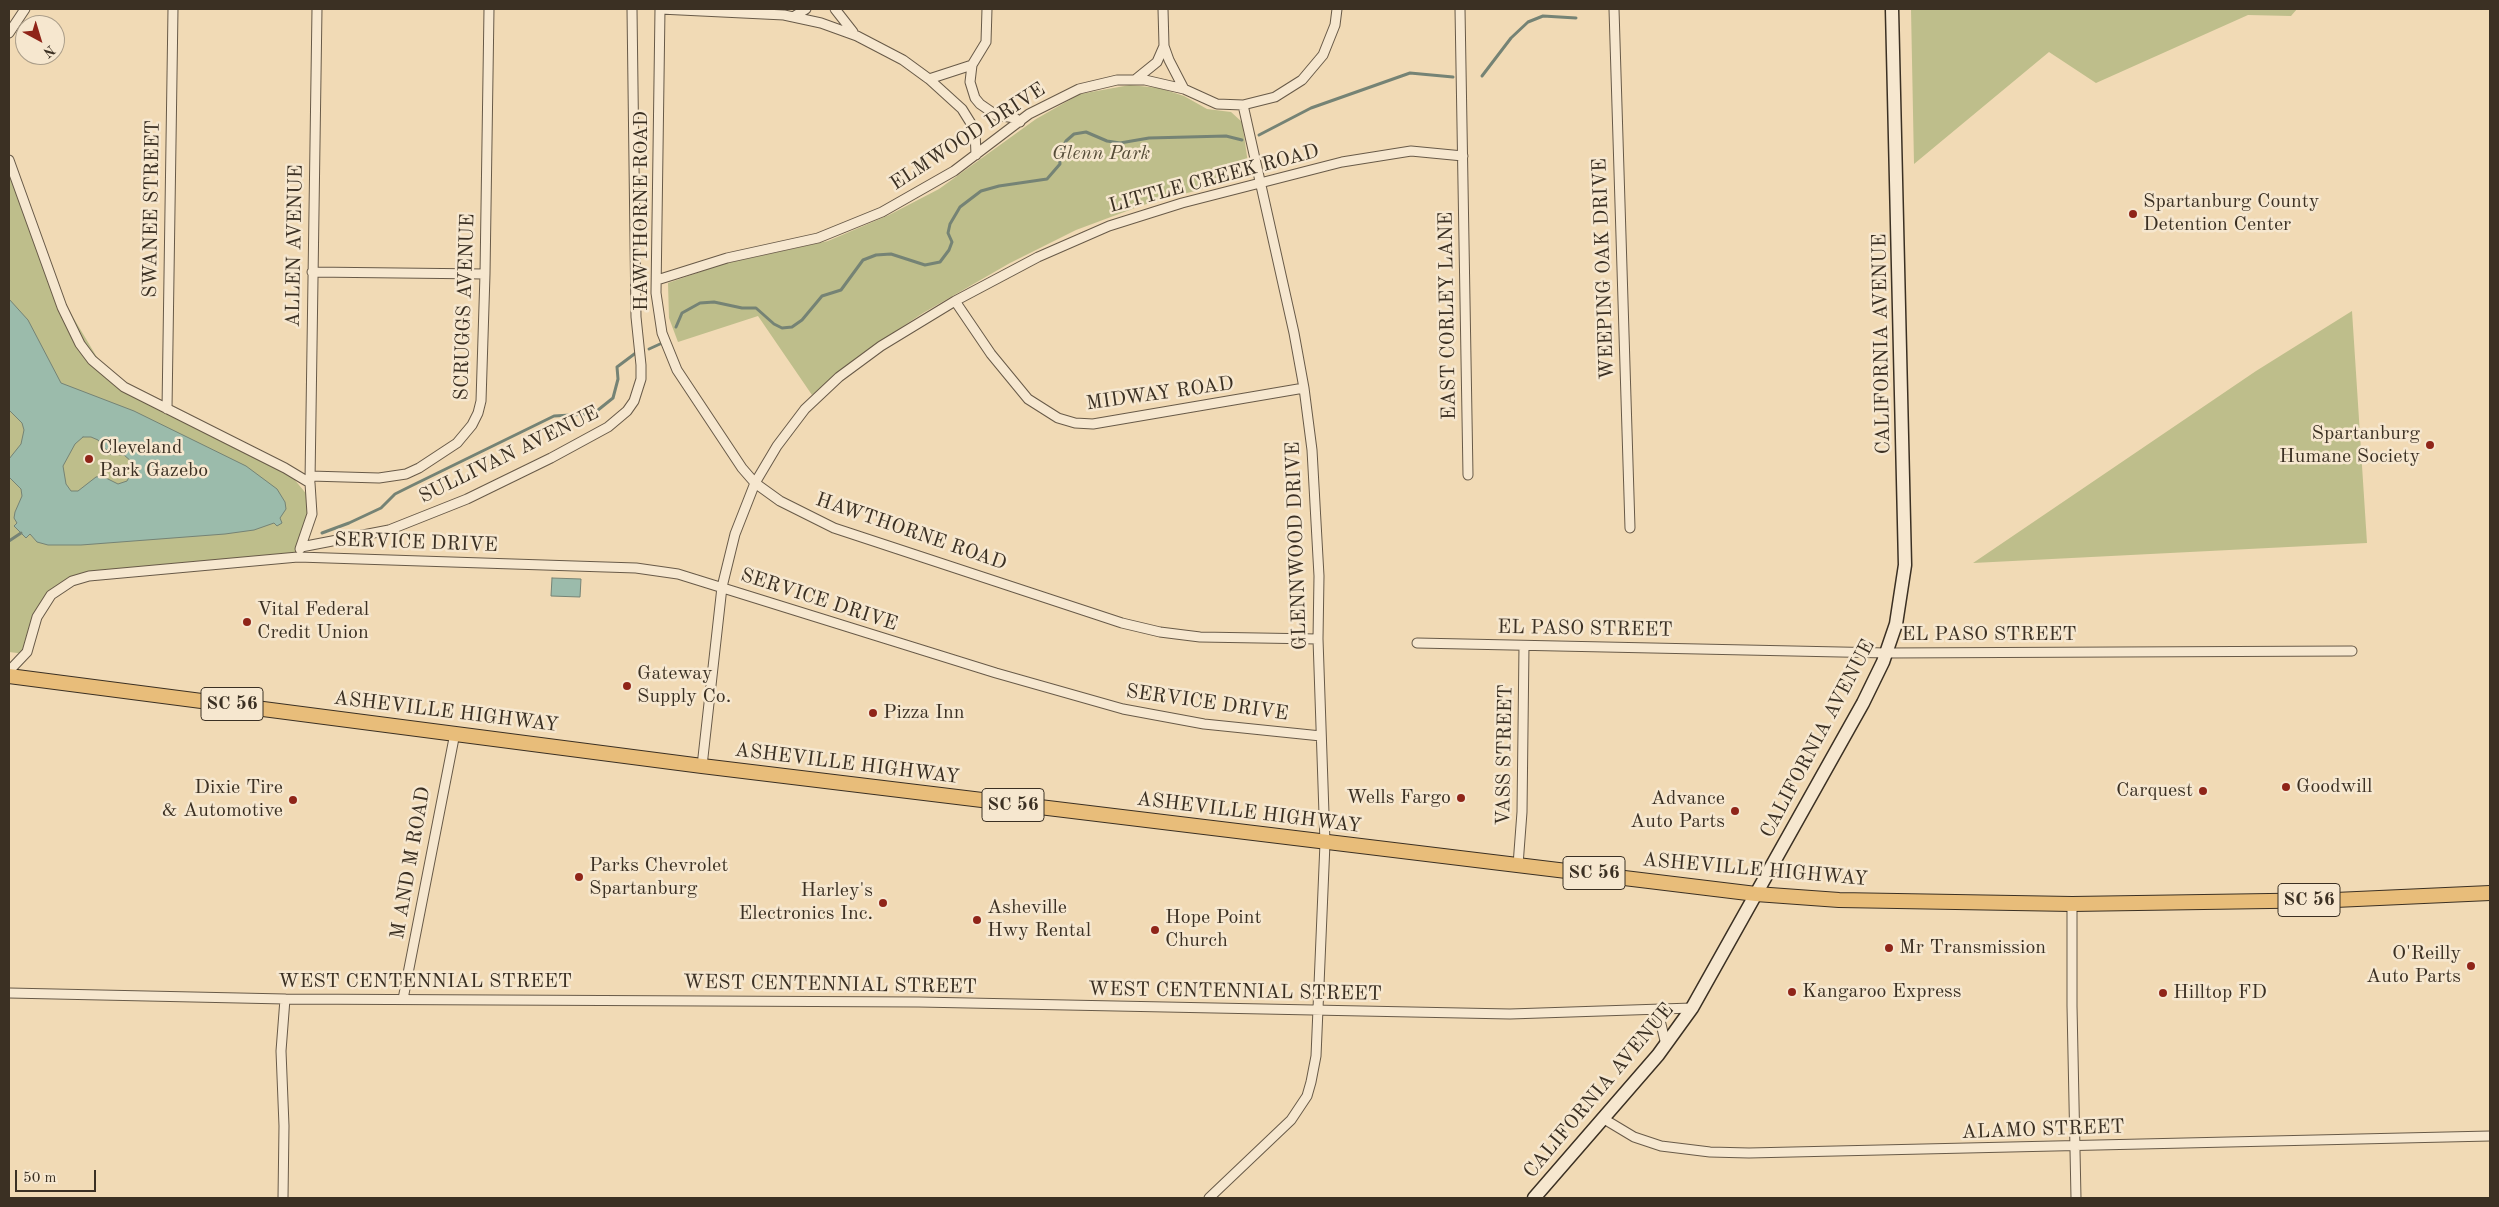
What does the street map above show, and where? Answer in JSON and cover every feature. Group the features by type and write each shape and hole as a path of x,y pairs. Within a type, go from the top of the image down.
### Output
{"main road":[{"name":"CALIFORNIA AVENUE","path":"1534,1198 1666,1045 1692,1008 1863,703 1887,653 1901,602 1905,565 1892,9"},
{"name":"ASHEVILLE HIGHWAY","path":"9,676 702,766 1756,894 1839,900 2072,904 2344,900 2490,893"}],"street":[{"path":"9,33 25,9"},
{"name":"SWANEE STREET","path":"167,409 173,9"},
{"name":"ALLEN AVENUE","path":"298,557 312,514 310,479 312,272 317,9"},
{"name":"SCRUGGS AVENUE","path":"310,479 379,478 406,474 440,456 465,435 475,419 481,401 489,9"},
{"name":"SULLIVAN AVENUE","path":"301,547 389,530 468,498 551,458 608,427 622,416 634,401 640,384 641,365 636,317 632,9"},
{"path":"660,9 766,13 821,23 857,36 888,51 929,79 962,109 970,118 975,130 976,155"},
{"name":"HAWTHORNE ROAD","path":"660,9 657,280 660,326 672,360 742,468 755,483 780,501 834,528 1122,623 1160,632 1200,638 1318,639"},
{"path":"793,17 806,9"},
{"path":"835,9 845,24 857,36"},
{"path":"987,9 986,42 972,65 970,73 972,90 980,104 996,115 1015,118 1020,122"},
{"path":"1163,9 1164,46 1184,89"},
{"name":"ELMWOOD DRIVE","path":"657,280 703,264 785,247 851,226 907,200 976,155 1047,103 1079,89 1110,81 1136,79 1163,83 1184,89 1217,104 1243,105 1275,97 1302,80 1323,55 1332,33 1337,9"},
{"name":"EAST CORLEY LANE","path":"1460,9 1468,475"},
{"name":"WEEPING OAK DRIVE","path":"1614,9 1630,528"},
{"path":"1136,79 1157,62 1164,46"},
{"path":"929,79 972,65"},
{"name":"GLENNWOOD DRIVE","path":"1209,1198 1291,1120 1307,1096 1314,1068 1324,843 1318,639 1317,513 1304,388 1243,105"},
{"name":"LITTLE CREEK ROAD","path":"702,766 722,588 734,534 755,483 786,433 822,392 882,346 956,301 1038,257 1109,226 1182,202 1261,184 1342,162 1411,151 1463,156"},
{"path":"9,160 62,307 80,344 92,360 118,383 310,479"},
{"path":"312,272 485,274"},
{"name":"MIDWAY ROAD","path":"956,301 987,348 1028,399 1058,418 1075,423 1093,424 1304,388"},
{"name":"SERVICE DRIVE","path":"9,671 27,652 36,617 51,596 72,580 106,573 298,557 636,568 678,574 909,647 1115,707 1204,724 1321,736"},
{"name":"EL PASO STREET","path":"1417,644 1887,653 2352,651"},
{"name":"VASS STREET","path":"1518,865 1522,812 1524,646"},
{"name":"M AND M ROAD","path":"403,999 455,733"},
{"path":"2072,904 2076,1198"},
{"name":"WEST CENTENNIAL STREET","path":"9,993 285,999 911,1002 1316,1012 1510,1014 1692,1008"},
{"path":"282,1198 284,1126 281,1051 285,999"},
{"path":"1651,1010 1660,1020 1666,1045"},
{"name":"ALAMO STREET","path":"1604,1119 1623,1132 1645,1142 1677,1149 1710,1152 1901,1151 2490,1136"}],"green space":[{"path":"1911,9 2297,9 2291,16 2248,15 2096,83 2049,52 1914,164"},
{"name":"Glenn Park","path":"1130,85 1159,88 1184,96 1207,109 1231,112 1242,122 1249,170 1239,179 1143,205 1076,230 1010,263 923,313 860,355 812,395 758,316 678,342 669,318 668,283 723,264 828,241 889,215 939,189 1036,119 1080,94"},
{"path":"9,169 55,287 107,374 285,468 313,502 293,557 106,573 51,595 26,654 9,652"},
{"path":"2352,311 2367,543 1973,563 2256,371"}],"shaded area":[{"path":"9,299 28,320 61,383 134,411 246,466 277,489 285,502 286,509 280,518 282,523 277,526 274,523 254,530 225,534 81,545 48,545 37,542 30,534 26,538 14,526 17,523 14,518 22,496 21,489 9,477 9,459 21,444 24,430 22,423 9,410","holes":["83,437 91,437 98,440 110,454 124,455 132,462 133,469 127,481 118,484 102,476 96,477 78,491 71,491 66,484 63,466 75,444"]},
{"path":"552,578 581,579 580,597 551,596"}],"waterway":[{"path":"1482,76 1511,38 1528,22 1543,16 1576,18"},
{"path":"1259,135 1311,108 1410,73 1453,77"},
{"path":"676,327 682,313 700,303 714,302 742,308 756,308 774,324 782,328 792,327 802,320 822,296 841,290 863,260 876,255 891,254 925,265 940,262 949,250 952,242 948,233 950,224 960,207 981,191 999,186 1047,179 1060,164 1059,154 1066,141 1074,134 1086,132 1107,141 1120,143 1149,138 1226,136 1242,140"},
{"path":"649,349 660,344"},
{"path":"322,533 381,508 395,494 554,416 588,414 598,410 613,398 618,379 617,367 637,352"},
{"path":"9,541 21,533"}],"place":[{"name":"Spartanburg County Detention Center","path":"2133,214"},
{"name":"Spartanburg Humane Society","path":"2430,445"},
{"name":"Cleveland Park Gazebo","path":"89,459"},
{"name":"Vital Federal Credit Union","path":"247,622"},
{"name":"Gateway Supply Co.","path":"627,686"},
{"name":"Pizza Inn","path":"873,713"},
{"name":"Goodwill","path":"2286,787"},
{"name":"Carquest","path":"2203,791"},
{"name":"Wells Fargo","path":"1461,798"},
{"name":"Dixie Tire & Automotive","path":"293,800"},
{"name":"Advance Auto Parts","path":"1735,811"},
{"name":"Parks Chevrolet Spartanburg","path":"579,877"},
{"name":"Harley's Electronics Inc.","path":"883,903"},
{"name":"Asheville Hwy Rental","path":"977,920"},
{"name":"Hope Point Church","path":"1155,930"},
{"name":"Mr Transmission","path":"1889,948"},
{"name":"O'Reilly Auto Parts","path":"2471,966"},
{"name":"Kangaroo Express","path":"1792,992"},
{"name":"Hilltop FD","path":"2163,993"}]}
